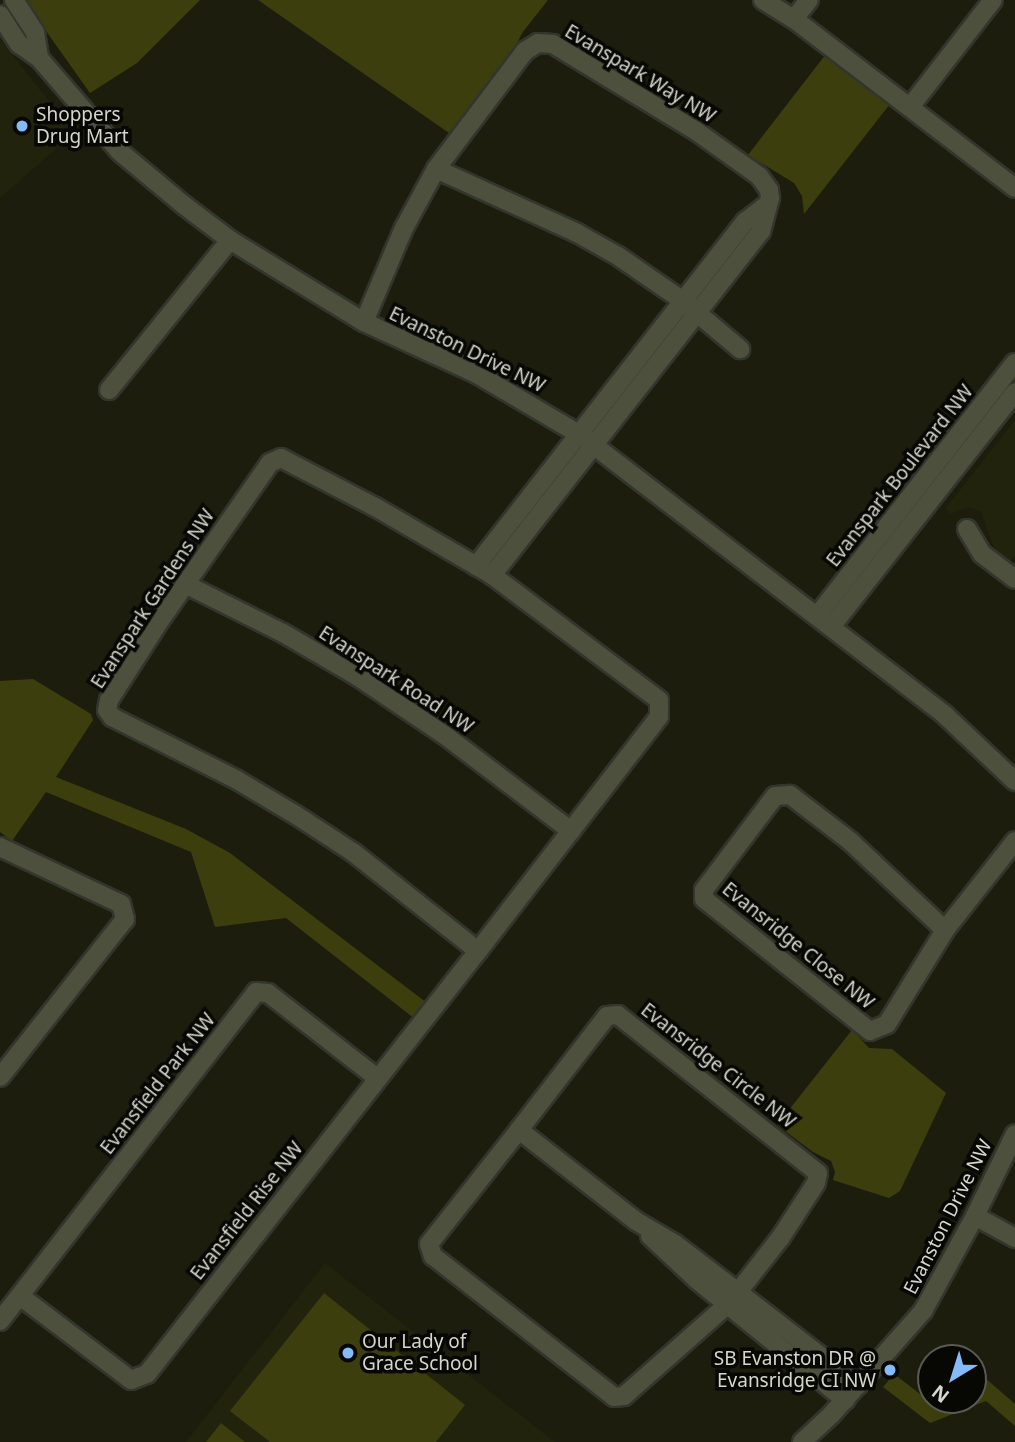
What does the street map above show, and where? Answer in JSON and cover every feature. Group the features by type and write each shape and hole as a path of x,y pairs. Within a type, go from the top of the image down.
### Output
{"street":[{"name":"Evanston Drive NW","path":"13,0 35,32 39,58"},
{"path":"762,0 794,19 1015,188"},
{"path":"794,19 809,0"},
{"path":"911,107 993,0"},
{"name":"Evanston Drive NW","path":"0,15 19,44 39,58 119,151 230,240 364,322 477,374 595,445 946,716 1015,780"},
{"name":"Evanspark Way NW","path":"364,322 403,230 436,169 525,51 546,43 560,48 675,118 759,176 769,190 761,231 579,434"},
{"path":"436,169 577,233 630,263 740,349"},
{"path":"109,390 230,240"},
{"name":"Evanspark Way NW","path":"595,445 690,308"},
{"name":"Evanspark Boulevard NW","path":"824,621 1015,363"},
{"name":"Evanspark Boulevard NW","path":"824,621 1015,392"},
{"path":"476,566 579,434"},
{"path":"492,575 595,445"},
{"name":"Evanspark Gardens NW","path":"281,458 375,507 476,566 492,575 659,700 659,717 478,951 354,853 296,815 237,780 112,717 107,710 109,700 185,584 270,463 281,458"},
{"path":"967,529 982,554 1015,579"},
{"name":"Evanspark Road NW","path":"185,584 283,633 357,676 446,736 571,831"},
{"name":"Evansridge Close NW","path":"945,930 850,841 790,796 775,796 704,890 704,899 870,1031 887,1024 945,930 1015,841"},
{"path":"0,847 121,904 125,919 0,1077"},
{"name":"Evansfield Rise NW","path":"20,1296 131,1380 147,1374 478,951"},
{"name":"Evansfield Park NW","path":"0,1321 256,992 268,993 377,1078"},
{"name":"Evansridge Circle NW","path":"519,1130 607,1016 618,1015 818,1173 816,1183 780,1237 733,1298"},
{"path":"733,1298 624,1396 614,1397 433,1256 429,1244 519,1130 636,1221 675,1244 845,1400"},
{"name":"Evanston Drive NW","path":"803,1442 845,1400 923,1311 975,1216 1015,1134"},
{"path":"975,1216 1015,1238"},
{"path":"733,1298 858,1385"}],"shaded area":[{"path":"24,0 200,0 137,63 90,93"},
{"path":"258,0 548,0 522,33 513,53 449,133"},
{"path":"0,39 74,133 0,198"},
{"path":"826,54 890,104 804,214 802,196 794,183 748,155"},
{"path":"1015,420 1015,555 1010,562 994,548 981,512 968,507 951,514 945,509"},
{"path":"33,679 91,714 93,720 56,777 186,829 230,853 427,1003 415,1019 286,918 215,927 191,852 46,792 12,841 0,832 0,681"},
{"path":"852,1030 869,1048 892,1049 946,1093 900,1191 889,1198 833,1180 835,1172 831,1161 813,1152 777,1125"},
{"name":"Our Lady of Grace School","path":"325,1263 555,1442 186,1442"},
{"name":"Our Lady of Grace School","path":"324,1293 465,1405 436,1442 270,1442 230,1411"},
{"path":"894,1374 917,1392 917,1413 883,1387"},
{"path":"987,1380 1015,1404 1015,1426 987,1402"},
{"path":"918,1414 953,1414 930,1423"},
{"path":"221,1423 245,1442 206,1442"}],"place":[{"name":"Shoppers Drug Mart","path":"22,126"},
{"name":"Our Lady of Grace School","path":"348,1353"},
{"name":"SB Evanston DR @ Evansridge CI NW","path":"890,1370"}]}
